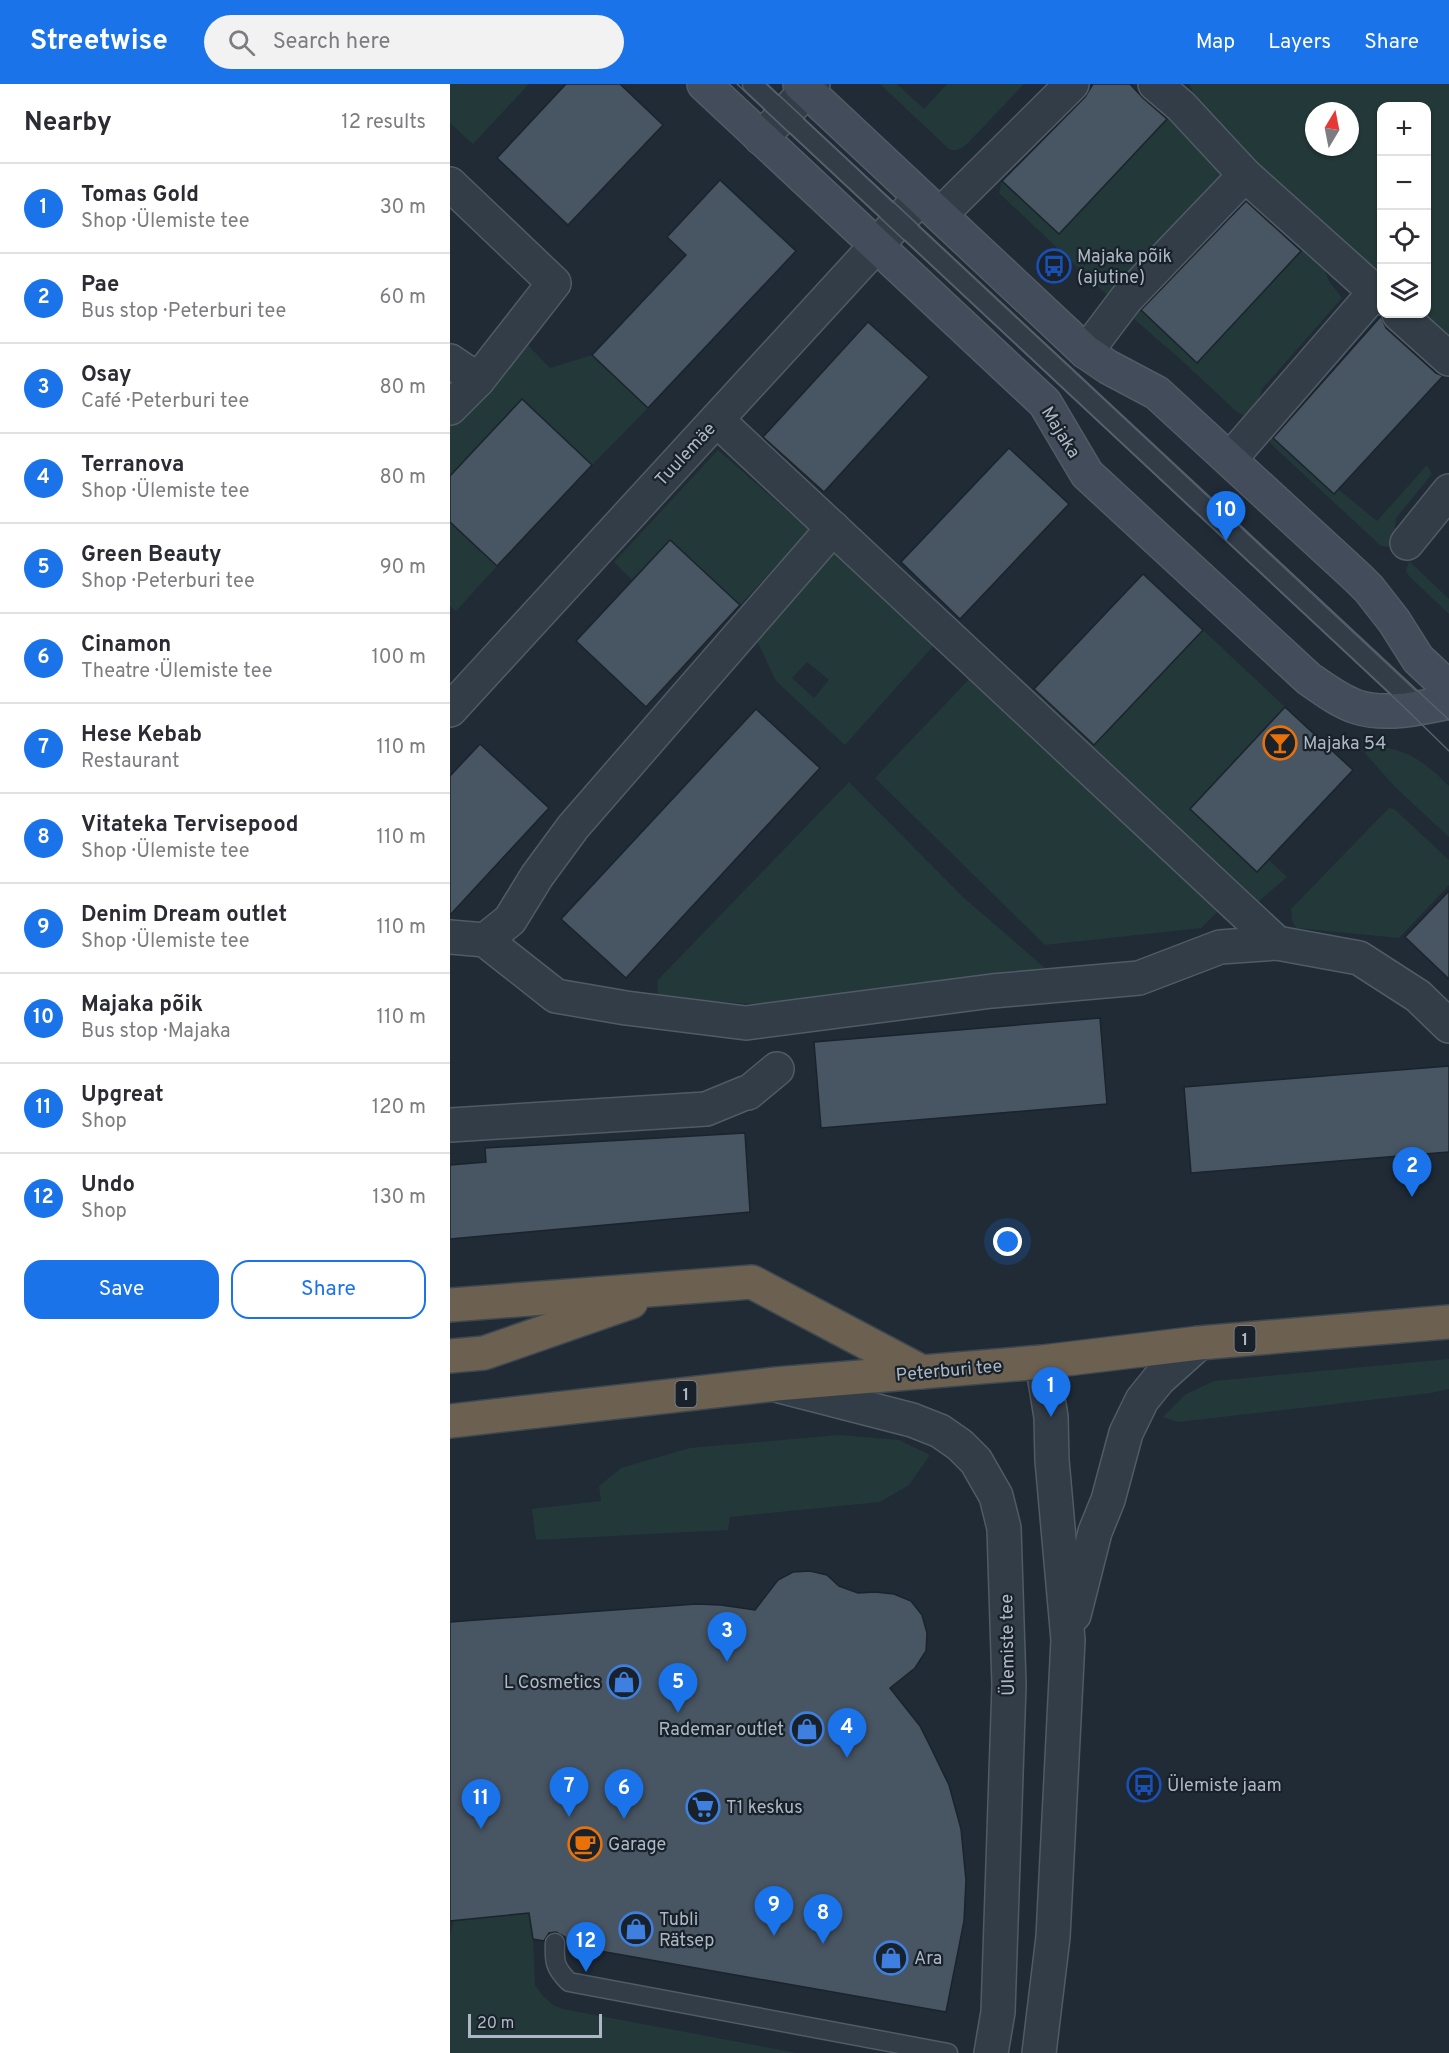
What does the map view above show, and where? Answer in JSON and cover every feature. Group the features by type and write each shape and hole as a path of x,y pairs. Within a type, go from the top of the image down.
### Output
{"highway":[{"path":"450,1305 675,1286 752,1282 922,1372"},
{"path":"450,1356 484,1353 675,1286"},
{"name":"Peterburi tee","path":"450,1421 776,1384 1042,1362 1199,1344 1449,1322"}],"street":[{"name":"Majaka","path":"704,84 1045,403 1087,474 1309,679 1329,693 1357,707 1380,711 1434,704"},
{"name":"Tuulemäe","path":"450,710 898,222 930,207 1072,84"},
{"path":"1155,84 1181,106 1245,175 1377,294"},
{"path":"761,138 806,86 930,207 1086,352 1108,367 1157,393 1369,589 1394,621 1418,659 1449,688"},
{"path":"1086,352 1126,299 1245,175"},
{"path":"450,184 554,283 478,380 450,408"},
{"path":"1230,459 1377,309"},
{"path":"1404,318 1449,359"},
{"path":"450,361 478,380"},
{"path":"717,420 1277,943"},
{"path":"1407,543 1449,491"},
{"path":"485,940 510,920 537,876 573,827 833,528"},
{"path":"450,937 485,940 556,996 626,1008 746,1023 992,991 1139,978 1220,947 1277,943 1359,958 1419,996 1449,1026"},
{"path":"450,1125 706,1109 745,1093 748,1094 777,1069"},
{"path":"1068,1640 1095,1533 1108,1500 1126,1433 1142,1400 1159,1378 1199,1344"},
{"path":"1040,2053 1052,1946 1068,1640 1052,1460 1051,1417 1042,1362"},
{"name":"Ülemiste tee","path":"776,1384 912,1420 940,1431 960,1445 976,1461 996,1496 1004,1528 1009,1685 998,2012 991,2053"}],"lane":[{"path":"752,84 898,222 1434,704"},
{"path":"555,1943 554,1960 560,1973 569,1982 948,2053"}],"green space":[{"path":"450,84 529,84 473,144 450,123"},
{"path":"880,84 897,84 924,109 947,84 1024,84 969,142 955,150 949,149"},
{"path":"1189,84 1449,84 1449,340 1424,318 1431,318 1431,102 1377,102 1377,274 1240,148 1206,112"},
{"path":"1167,119 1174,119 1221,174 1220,179 1114,294 1106,294 999,193 1002,181 1059,234"},
{"path":"1304,248 1322,264 1329,281 1342,298 1262,389 1257,407 1247,417 1237,412 1135,320 1134,314 1138,307 1197,363"},
{"path":"524,341 550,368 592,355 648,408 592,465 589,462 450,476 450,419"},
{"path":"1271,435 1333,493 1338,489 1377,521 1427,465 1432,474 1396,518 1393,543 1387,547 1380,545 1270,443"},
{"path":"718,450 809,530 740,605 670,540 632,580 614,562"},
{"path":"450,522 497,566 456,611 450,606"},
{"path":"836,550 934,645 845,745 776,681 757,641","holes":["807,662 829,680 814,698 792,678"]},
{"path":"1409,561 1449,599 1449,614 1409,576 1406,571"},
{"path":"1203,630 1285,707 1190,809 1257,872 1269,860 1287,877 1252,907 1026,699 1034,689 1094,745"},
{"path":"975,673 1222,907 1201,928 1045,945 875,778"},
{"path":"1373,745 1397,750 1415,758 1449,786 1449,837 1394,786 1365,753"},
{"path":"849,782 963,897 1045,968 774,1005 658,998 657,981"},
{"path":"1389,808 1394,809 1449,860 1449,885 1399,938 1296,928 1292,920 1291,909"},
{"path":"1449,1359 1449,1389 1431,1393 1178,1422 1163,1417 1186,1394 1214,1381"},
{"path":"839,1435 899,1440 930,1455 909,1485 880,1502 730,1517 728,1530 536,1540 532,1509 601,1501 599,1486 621,1468 690,1448"},
{"path":"529,1913 533,1939 535,1985 553,2005 563,2009 797,2053 450,2053 450,1936 454,1920"}],"building":[{"path":"566,84 620,84 663,125 568,225 497,158"},
{"path":"1093,84 1130,84 1167,119 1059,234 1002,181 1085,97"},
{"path":"720,180 796,251 648,408 592,355 686,255 667,237"},
{"path":"1246,201 1301,251 1197,363 1141,310"},
{"path":"1379,318 1382,318 1386,328 1436,373 1443,376 1334,494 1273,438"},
{"path":"868,322 929,377 824,492 763,437"},
{"path":"522,399 592,465 497,566 450,522 450,476"},
{"path":"1009,448 1069,504 960,619 901,562"},
{"path":"670,540 740,605 646,707 576,641"},
{"path":"1143,574 1203,630 1094,745 1034,689"},
{"path":"1285,707 1353,770 1257,872 1190,809"},
{"path":"756,709 820,768 626,978 561,919"},
{"path":"480,744 549,808 450,915 450,776"},
{"path":"1449,891 1449,979 1405,937"},
{"path":"1100,1018 1107,1104 821,1128 814,1042"},
{"path":"1449,1066 1449,1152 1191,1173 1184,1087"},
{"path":"745,1133 750,1212 450,1239 450,1165 486,1162 485,1148"},
{"name":"T1 keskus","path":"810,1571 827,1575 839,1586 858,1593 894,1594 911,1601 922,1615 927,1633 926,1651 915,1668 890,1688 920,1726 949,1785 961,1829 966,1880 964,1921 946,2012 566,1945 565,1937 556,1932 549,1933 544,1941 533,1939 529,1913 450,1921 450,1622 696,1604 755,1610 778,1580 793,1572"}],"tram line":[{"path":"737,84 1449,751"},
{"path":"767,84 1449,720"}],"place":[{"name":"Majaka põik (ajutine)","path":"1054,266"},
{"name":"Majaka põik","path":"1226,541"},
{"name":"Majaka 54","path":"1280,743"},
{"name":"Pae","path":"1412,1197"},
{"name":"Tomas Gold","path":"1051,1417"},
{"name":"Osay","path":"727,1662"},
{"name":"L Cosmetics","path":"624,1682"},
{"name":"Green Beauty","path":"678,1713"},
{"name":"Rademar outlet","path":"807,1729"},
{"name":"Terranova","path":"847,1758"},
{"name":"Ülemiste jaam","path":"1144,1785"},
{"name":"T1 keskus","path":"703,1807"},
{"name":"Hese Kebab","path":"569,1817"},
{"name":"Cinamon","path":"624,1819"},
{"name":"Upgreat","path":"481,1829"},
{"name":"Garage","path":"585,1844"},
{"name":"Tubli Rätsep","path":"636,1929"},
{"name":"Denim Dream outlet","path":"774,1936"},
{"name":"Vitateka Tervisepood","path":"823,1944"},
{"name":"Ara","path":"891,1958"},
{"name":"Undo","path":"586,1972"}]}
